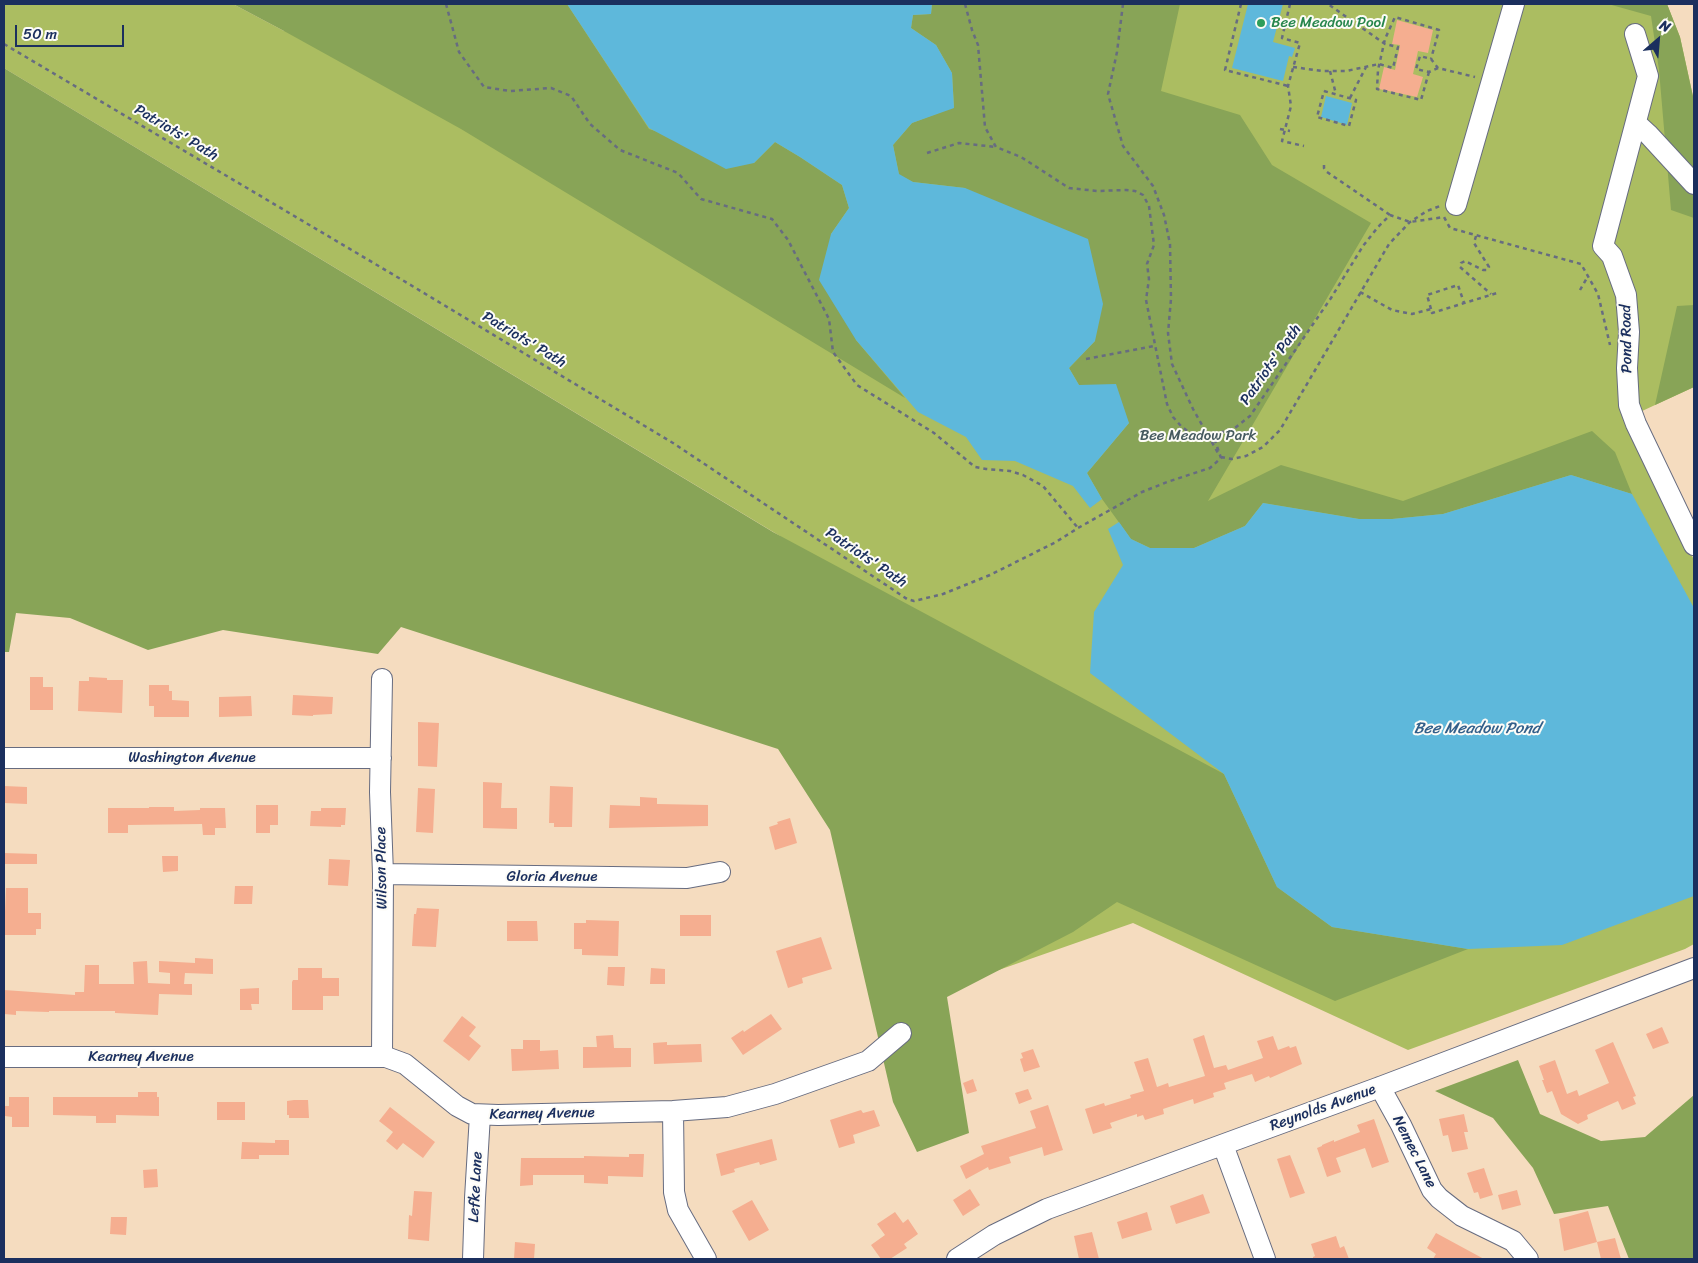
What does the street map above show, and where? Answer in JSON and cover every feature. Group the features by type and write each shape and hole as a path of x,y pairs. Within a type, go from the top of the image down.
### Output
{"street":[{"path":"1456,205 1514,4"},
{"name":"Pond Road","path":"1635,34 1648,76 1603,246 1612,256 1626,295 1629,332 1627,368 1629,405 1636,424 1694,545"},
{"path":"1636,123 1694,184"},
{"name":"Wilson Place","path":"382,679 382,1057"},
{"name":"Washington Avenue","path":"4,758 381,758"},
{"name":"Gloria Avenue","path":"383,874 687,878 720,872"},
{"name":"Reynolds Avenue","path":"957,1259 1002,1230 1047,1209 1380,1087 1694,968"},
{"name":"Kearney Avenue","path":"4,1057 382,1057 391,1058 405,1064 456,1106 472,1114 673,1111 727,1107 774,1094 868,1060 901,1033"},
{"name":"Nemec Lane","path":"1380,1087 1401,1125 1432,1190 1438,1198 1462,1216 1513,1241 1528,1259"},
{"path":"673,1111 674,1192 678,1210 706,1259"},
{"name":"Lefke Lane","path":"473,1259 480,1115"},
{"path":"1223,1145 1265,1259"}],"path":[{"path":"446,4 460,52 484,87 510,91 551,88 571,96 590,124 620,150 678,173 701,199 772,219 788,240 829,318 833,352 857,385 934,433 976,466 986,470 1010,470 1043,486 1078,528"},
{"path":"965,4 980,56 985,127 996,147"},
{"path":"1123,4 1117,52 1108,94 1123,146 1153,186 1164,215 1170,244 1171,299 1168,333 1172,364 1221,458"},
{"path":"1241,4 1224,70 1288,86"},
{"path":"1290,4 1282,38 1300,43 1288,86 1291,106 1282,141 1304,146"},
{"path":"1293,67 1346,71 1379,64 1393,68 1398,48 1385,44 1328,4"},
{"path":"1429,72 1421,100 1376,89 1379,64 1395,17 1439,30 1431,59"},
{"name":"Patriots' Path","path":"4,44 418,289 673,444 907,599 921,601 974,582 1056,542 1142,492 1210,468 1221,458"},
{"path":"1438,68 1431,59 1420,56 1416,69 1429,72 1438,68 1478,77 1491,83"},
{"path":"1350,98 1366,67"},
{"path":"1330,71 1336,94"},
{"path":"1324,91 1336,94 1356,100 1349,126 1317,117 1324,91"},
{"path":"1280,129 1290,131"},
{"path":"927,153 960,143 996,147 1021,156 1069,188 1097,191 1126,190 1135,191 1143,195 1149,206 1154,245 1147,264 1146,300 1163,392 1173,417 1181,426 1190,433 1208,436"},
{"path":"1324,165 1326,172 1390,215 1410,222 1444,217 1450,228 1581,264 1598,294 1612,352"},
{"path":"1221,458 1232,459 1246,456 1263,447 1280,430 1389,244 1410,222 1427,211 1447,203 1456,205"},
{"name":"Patriots' Path","path":"1208,436 1234,428 1250,416 1331,298 1363,246 1390,215"},
{"path":"1476,235 1474,243 1489,267 1483,270 1465,261 1460,267 1492,294"},
{"path":"1580,290 1588,276"},
{"path":"1464,303 1458,285 1427,295 1432,313 1497,293"},
{"path":"1360,292 1384,306 1403,313 1412,314 1431,309"},
{"path":"1086,359 1154,346"},
{"path":"1214,435 1221,458"}],"green space":[{"name":"Bee Meadow Park","path":"4,4 233,4 284,31 415,4 1667,4 1680,37 1694,101 1694,387 1627,418 1694,560 1694,944 1685,949 1408,1050 1133,923 930,994 780,536 4,68"},
{"path":"233,4 567,4 649,129 754,163 775,142 842,185 849,208 831,234 856,340 905,398 461,129"},
{"path":"932,4 1180,4 1161,91 1240,115 1272,165 1371,223 1208,501 1281,465 1403,501 1592,431 1615,452 1632,494 1571,475 1443,514 1392,519 1359,519 1263,503 1245,526 1194,548 1150,548 1131,539 1102,499 1087,473 1129,423 1079,385 1069,368 1095,341 965,188 913,182 899,175 893,145 912,123 954,107 952,73 936,45 911,28 913,15 931,14"},
{"path":"1608,4 1667,4 1680,37 1694,101 1694,218 1671,210 1659,70 1651,16"},
{"path":"4,68 773,532 1224,774 1277,887 1332,927 1468,949 1335,1001 1117,902 1073,932 947,997 969,1133 917,1152 893,1102 830,830 778,749 401,627 378,654 223,630 148,650 70,618 16,613 9,652 4,652"},
{"path":"1694,305 1694,387 1655,405 1677,306"},
{"path":"1518,1060 1540,1114 1601,1141 1645,1137 1694,1095 1694,1259 1629,1259 1608,1206 1554,1214 1533,1168 1493,1118 1435,1091"}],"water":[{"path":"567,4 932,4 931,14 913,15 911,28 936,45 952,73 954,108 912,123 893,145 899,174 913,182 965,188 1088,239 1103,304 1095,341 1069,368 1079,385 1116,384 1129,423 1087,473 1102,499 1090,508 1073,486 1015,461 982,460 966,437 918,412 856,340 819,280 831,234 849,208 842,185 775,142 754,163 726,169 649,128"},
{"name":"Bee Meadow Pool","path":"1248,4 1283,4 1273,42 1295,48 1292,57 1289,56 1283,81 1232,68"},
{"path":"1326,96 1352,103 1347,125 1321,117"},
{"name":"Bee Meadow Pond","path":"1571,475 1632,494 1694,608 1694,896 1562,945 1468,949 1332,927 1277,887 1224,774 1090,673 1094,612 1123,565 1108,529 1119,522 1131,539 1150,548 1194,548 1245,526 1263,503 1359,519 1392,519 1443,514"}],"building":[{"path":"1397,20 1433,30 1428,53 1418,51 1413,74 1423,77 1417,97 1379,89 1384,67 1395,70 1400,45 1392,44"},
{"path":"30,677 43,677 43,687 53,687 53,710 30,710"},
{"path":"89,677 123,680 122,713 78,711 79,681 89,681"},
{"path":"149,685 169,685 169,691 172,691 172,700 189,701 189,717 154,717 154,706 149,706"},
{"path":"293,695 333,697 332,714 313,716 292,715"},
{"path":"251,696 252,716 219,717 219,697"},
{"path":"418,722 439,723 437,767 418,766"},
{"path":"483,782 502,783 501,808 517,808 517,829 483,828"},
{"path":"4,786 27,787 27,804 4,803"},
{"path":"550,786 573,787 572,827 554,827 554,823 549,823"},
{"path":"418,788 435,789 433,833 416,832"},
{"path":"640,797 657,798 657,804 708,805 708,826 609,828 610,805 640,806"},
{"path":"256,805 278,805 278,825 270,825 270,833 256,833"},
{"path":"174,807 174,811 225,808 226,828 215,828 215,835 203,835 202,824 128,825 128,833 108,833 108,808"},
{"path":"321,808 346,808 345,825 341,825 341,827 310,826 311,811 321,811"},
{"path":"790,818 797,843 775,850 769,827"},
{"path":"4,853 37,854 37,864 4,864"},
{"path":"162,856 178,856 178,871 163,872"},
{"path":"329,859 350,860 348,886 328,885"},
{"path":"235,886 253,886 252,904 234,904"},
{"path":"6,888 28,888 28,913 41,913 41,929 36,929 36,935 4,935"},
{"path":"417,908 439,909 436,947 412,946 414,914 416,914"},
{"path":"680,915 711,915 711,936 680,936"},
{"path":"586,920 619,921 618,956 582,955 582,949 574,949 574,923 586,923"},
{"path":"507,921 537,921 538,941 507,941"},
{"path":"821,937 832,969 802,978 803,983 788,988 776,951"},
{"path":"195,958 213,959 213,974 185,973 184,984 192,984 192,995 159,994 158,1015 115,1013 115,1011 16,1011 16,1015 4,1014 4,990 75,995 75,992 84,992 85,965 99,965 99,984 134,984 133,962 147,961 148,983 170,984 170,973 159,972 159,961 195,963"},
{"path":"608,967 625,967 624,986 607,985"},
{"path":"298,968 322,968 322,978 339,978 339,996 323,996 323,1010 292,1010 292,982 293,980 298,980"},
{"path":"651,968 665,969 665,984 650,984"},
{"path":"259,988 259,1004 251,1004 252,1010 240,1010 240,989"},
{"path":"771,1014 782,1029 743,1055 731,1038 743,1030 744,1032"},
{"path":"462,1016 476,1027 469,1036 481,1046 469,1061 443,1041"},
{"path":"1662,1027 1669,1043 1653,1049 1646,1034"},
{"path":"613,1035 614,1048 631,1048 631,1067 583,1068 583,1047 597,1047 596,1036"},
{"path":"1204,1035 1214,1068 1226,1065 1228,1070 1263,1058 1257,1041 1273,1036 1278,1050 1289,1046 1290,1048 1296,1046 1302,1064 1270,1078 1269,1076 1255,1082 1252,1074 1224,1083 1226,1089 1213,1093 1214,1097 1194,1104 1193,1099 1163,1109 1164,1114 1145,1120 1143,1115 1137,1117 1137,1114 1110,1123 1112,1128 1093,1134 1085,1109 1104,1103 1105,1106 1131,1098 1130,1095 1144,1091 1134,1062 1148,1058 1157,1087 1168,1083 1169,1087 1205,1076 1193,1039"},
{"path":"523,1040 540,1040 540,1051 558,1050 559,1069 512,1071 511,1049 523,1049"},
{"path":"667,1042 667,1045 701,1044 702,1062 654,1064 653,1043"},
{"path":"1613,1042 1636,1096 1633,1097 1636,1104 1622,1110 1618,1101 1587,1115 1588,1119 1578,1124 1561,1114 1552,1091 1547,1093 1539,1066 1555,1060 1567,1094 1577,1090 1579,1096 1609,1083 1595,1050"},
{"path":"1033,1049 1040,1067 1024,1072 1020,1059 1023,1058 1021,1053"},
{"path":"973,1079 977,1091 967,1094 963,1083"},
{"path":"1028,1089 1032,1099 1019,1104 1015,1093"},
{"path":"138,1092 157,1092 157,1097 159,1097 159,1116 116,1115 116,1123 96,1123 96,1116 53,1115 53,1097 138,1097"},
{"path":"9,1097 29,1097 29,1127 12,1127 12,1117 5,1116 5,1106 9,1106"},
{"path":"308,1100 309,1118 289,1118 289,1115 287,1115 287,1101"},
{"path":"217,1102 245,1102 245,1120 217,1120"},
{"path":"1048,1105 1063,1150 1044,1156 1042,1147 1009,1157 1011,1163 989,1170 988,1167 966,1179 960,1166 984,1154 981,1146 1036,1128 1030,1111"},
{"path":"390,1107 435,1142 423,1158 403,1143 397,1150 386,1141 393,1132 379,1121"},
{"path":"861,1110 863,1113 874,1110 880,1126 853,1135 855,1143 839,1148 830,1120"},
{"path":"1464,1114 1468,1132 1464,1132 1468,1149 1452,1152 1448,1135 1443,1136 1439,1119"},
{"path":"1374,1119 1389,1162 1372,1168 1365,1148 1336,1158 1341,1172 1327,1177 1317,1148 1334,1140 1334,1142 1360,1132 1357,1125"},
{"path":"772,1139 777,1160 760,1165 759,1162 734,1169 735,1172 721,1176 716,1154"},
{"path":"275,1140 289,1140 289,1155 259,1155 259,1159 241,1159 242,1142 275,1143"},
{"path":"629,1154 644,1154 643,1177 608,1176 608,1184 584,1183 584,1175 533,1175 533,1185 520,1186 521,1158 629,1157"},
{"path":"1290,1155 1305,1193 1290,1198 1277,1159"},
{"path":"1484,1168 1493,1195 1480,1199 1478,1192 1474,1193 1467,1173"},
{"path":"157,1169 158,1187 144,1188 143,1170"},
{"path":"970,1189 980,1205 963,1216 953,1200"},
{"path":"1517,1190 1521,1205 1502,1210 1498,1195"},
{"path":"414,1191 432,1192 429,1241 408,1239 409,1215 412,1216"},
{"path":"1203,1194 1210,1213 1176,1224 1170,1206"},
{"path":"752,1200 769,1230 749,1241 732,1211"},
{"path":"1588,1211 1597,1242 1564,1251 1559,1219"},
{"path":"895,1212 903,1223 908,1219 918,1234 904,1244 907,1248 890,1259 881,1259 871,1245 885,1235 877,1224"},
{"path":"1147,1212 1152,1230 1122,1239 1117,1222"},
{"path":"111,1217 127,1217 126,1235 110,1234"},
{"path":"1092,1232 1099,1259 1079,1259 1074,1236"},
{"path":"1436,1233 1484,1259 1433,1259 1436,1254 1427,1248"},
{"path":"1336,1236 1340,1248 1344,1246 1349,1259 1313,1259 1315,1256 1311,1244"},
{"path":"1615,1238 1621,1259 1601,1259 1597,1242"},
{"path":"515,1242 535,1244 534,1259 514,1259"}],"place":[{"name":"Bee Meadow Pool","path":"1261,23"}]}
